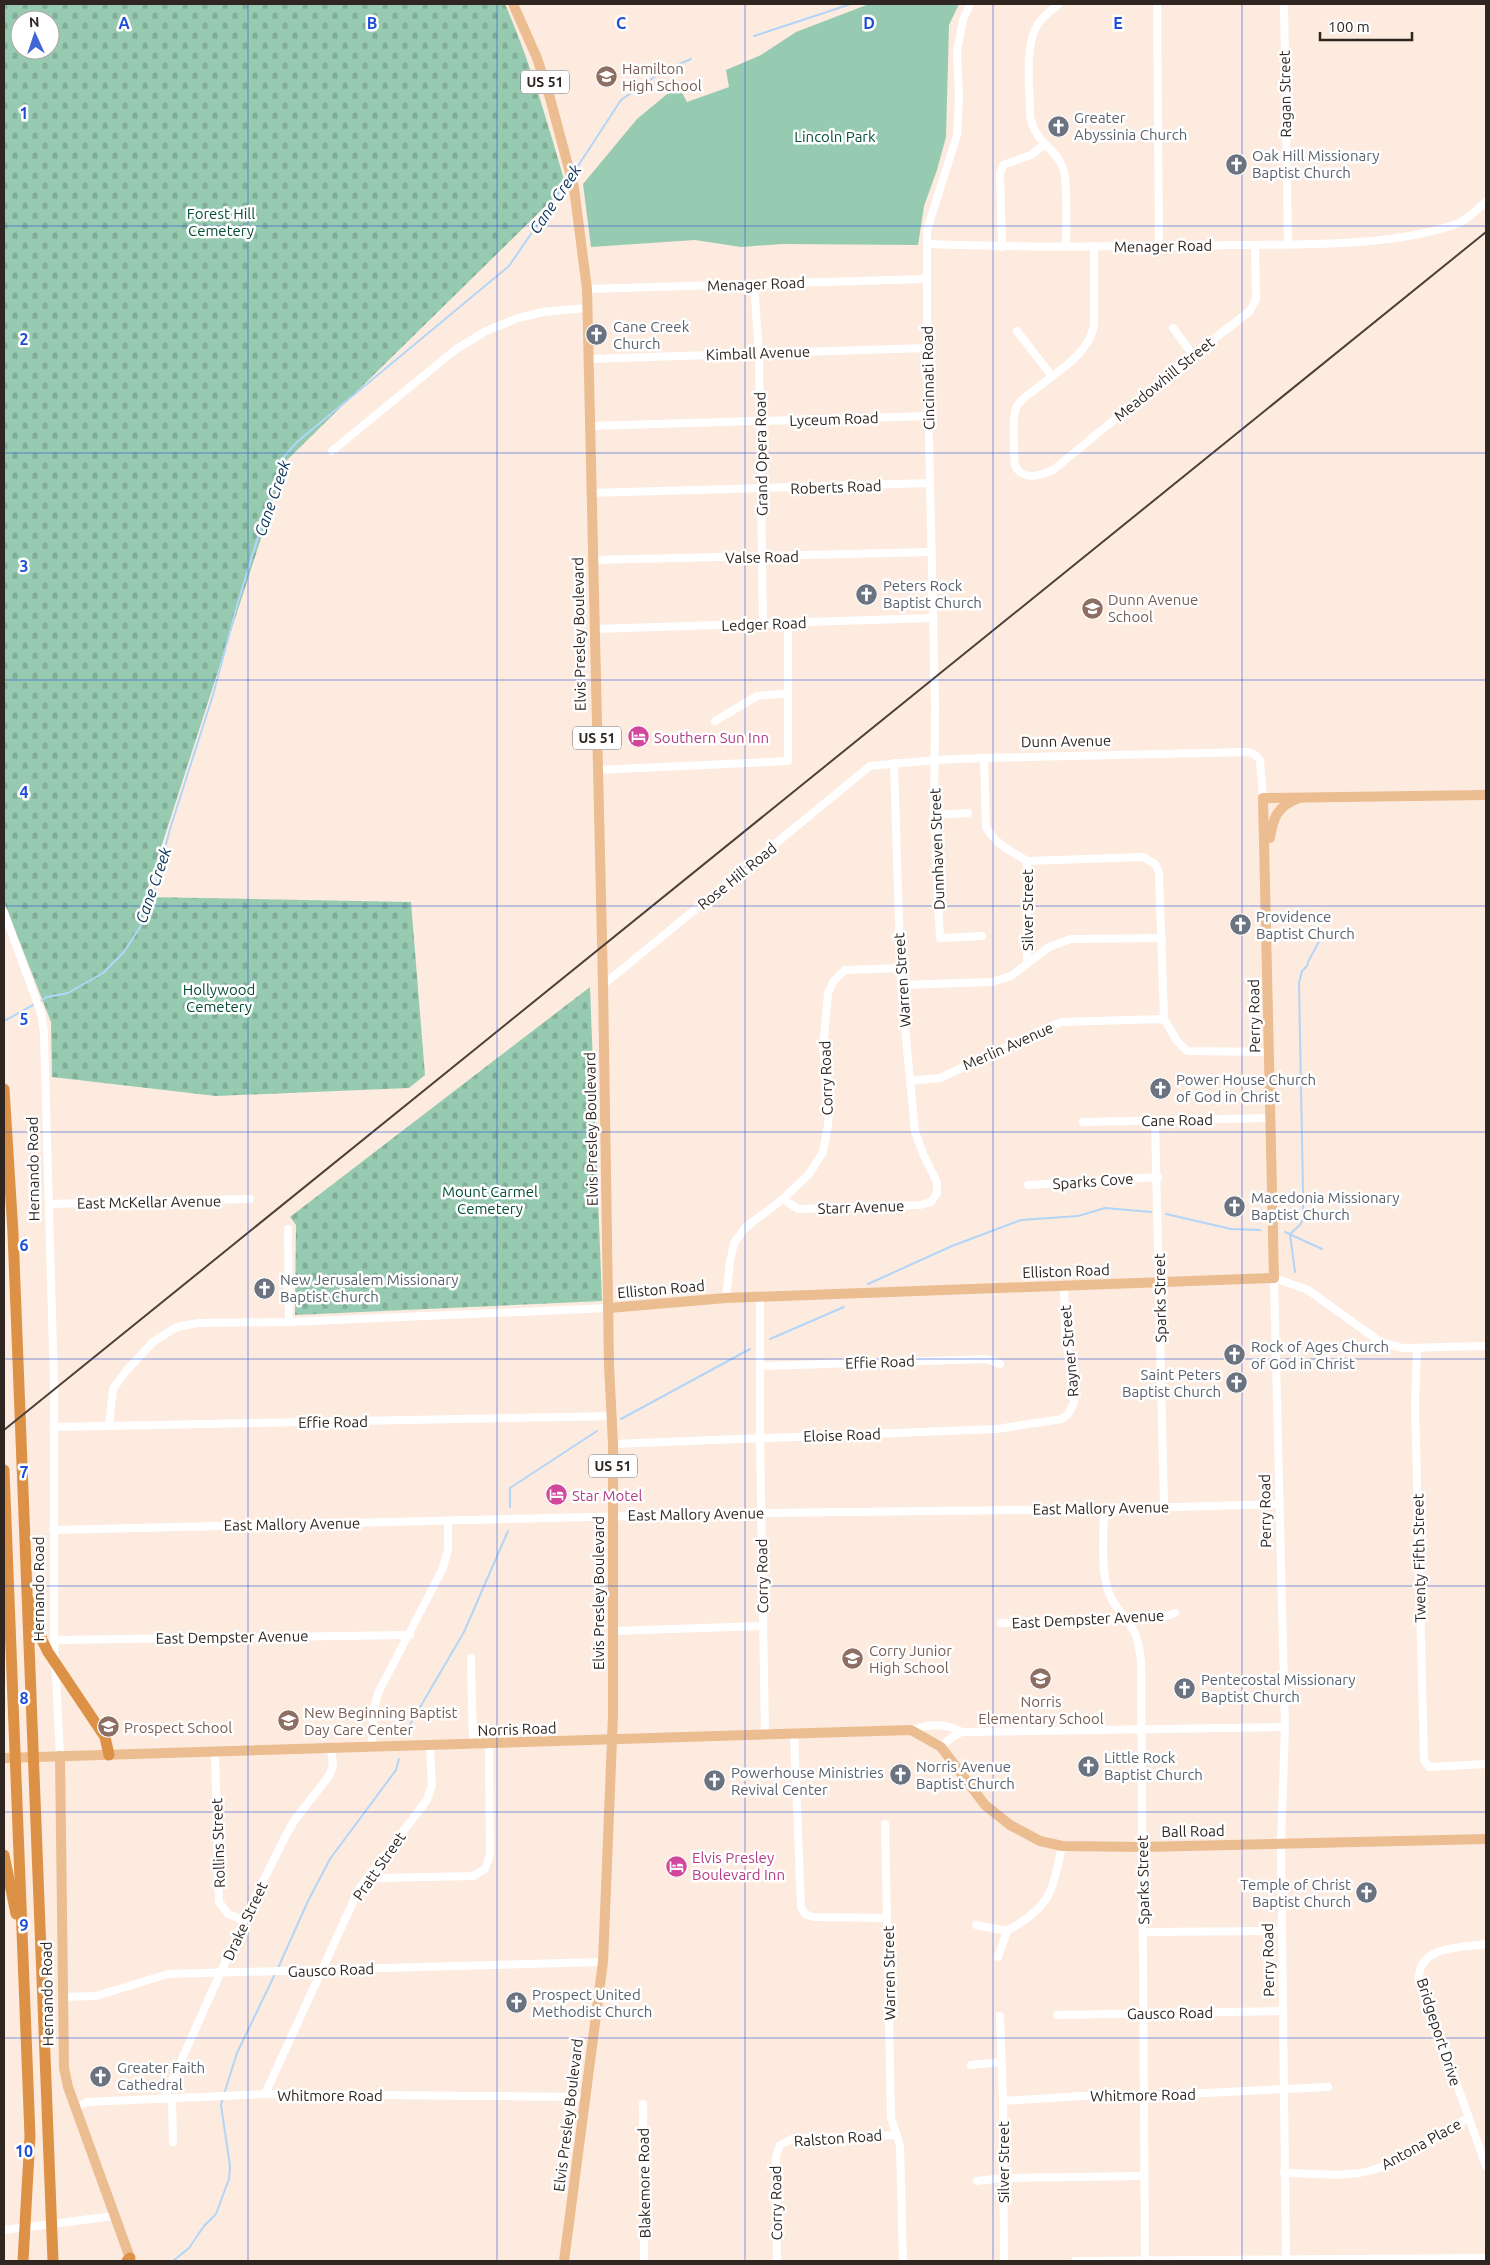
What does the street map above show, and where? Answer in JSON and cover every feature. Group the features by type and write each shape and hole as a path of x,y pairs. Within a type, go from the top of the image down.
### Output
{"highway":[{"path":"4,1089 13,1233 53,2261"},
{"path":"4,1470 30,2136 22,2261"},
{"path":"26,1576 35,1614 48,1652 106,1737 110,1755"},
{"path":"4,1855 22,1947"}],"main road":[{"name":"Elvis Presley Boulevard","path":"514,4 545,82 568,163 574,188 587,289 597,770 604,985 613,1444 612,1741 603,1962 564,2261"},
{"path":"1263,798 1486,795"},
{"path":"1265,864 1271,823 1277,813 1286,805 1302,797"},
{"name":"Perry Road","path":"1263,798 1274,1278"},
{"name":"Elliston Road","path":"609,1308 726,1298 1274,1278"},
{"path":"911,1730 940,1747"},
{"name":"Norris Road","path":"4,1758 612,1741 911,1730"},
{"name":"Ball Road","path":"940,1747 985,1805 1010,1826 1040,1841 1062,1846 1142,1847 1486,1839"},
{"name":"Hernando Road","path":"60,1756 64,2068 75,2108 129,2260"}],"street":[{"name":"Cincinnati Road","path":"935,760 928,416 927,230 956,135 959,99 957,50 963,20 970,4"},
{"path":"1059,4 1043,17 1035,28 1030,42 1030,116 1032,126 1044,145 1058,156 1064,170 1066,246"},
{"path":"1157,4 1159,246"},
{"name":"Ragan Street","path":"1284,4 1288,244"},
{"path":"1002,247 1000,174 1003,165 1031,155 1044,145"},
{"name":"Menager Road","path":"927,244 1002,247 1255,245 1399,239 1457,224 1486,202"},
{"name":"Meadowhill Street","path":"1051,376 1017,407 1014,419 1015,466 1020,473 1029,476 1039,476 1052,470 1193,354 1250,311 1256,299 1255,245"},
{"path":"1017,331 1051,376 1082,352 1091,339 1094,326 1094,246"},
{"name":"Menager Road","path":"587,289 926,279"},
{"name":"Grand Opera Road","path":"754,284 759,353 764,625"},
{"path":"332,451 455,350 486,331 518,318 543,312 587,308"},
{"path":"1173,328 1193,354"},
{"name":"Kimball Avenue","path":"588,359 927,348"},
{"name":"Lyceum Road","path":"590,426 928,416"},
{"name":"Roberts Road","path":"592,493 930,484"},
{"name":"Valse Road","path":"593,560 932,552"},
{"name":"Ledger Road","path":"595,629 764,625 932,618"},
{"path":"597,770 788,761 788,623"},
{"path":"715,721 757,696 788,693"},
{"name":"Dunn Avenue","path":"870,766 984,758 1247,752 1254,754 1260,760"},
{"name":"Silver Street","path":"984,758 986,827 997,843 1027,861 1027,963"},
{"name":"Dunnhaven Street","path":"935,760 934,815 940,938 982,936"},
{"name":"Perry Road","path":"1260,760 1263,798"},
{"name":"Warren Street","path":"894,763 900,968 915,1132 924,1156 938,1182 937,1193"},
{"name":"Rose Hill Road","path":"604,985 870,766"},
{"path":"934,815 968,813"},
{"path":"1027,861 1143,857 1155,864 1159,873 1164,1018 1177,1041 1187,1051 1270,1052"},
{"name":"Hernando Road","path":"4,912 42,1016 54,1384 54,1671 60,1756"},
{"path":"901,985 992,982 1011,976 1049,947 1071,939 1162,938"},
{"name":"Corry Road","path":"726,1298 734,1244 746,1227 782,1200 809,1174 823,1152 828,1125 830,1093 823,1049 828,993 833,982 845,970 900,968"},
{"name":"Merlin Avenue","path":"910,1081 940,1078 1061,1022 1164,1018"},
{"name":"Cane Road","path":"1083,1122 1271,1118"},
{"name":"Sparks Street","path":"1156,1120 1164,1506"},
{"name":"Sparks Cove","path":"1028,1185 1158,1177"},
{"name":"Starr Avenue","path":"782,1200 798,1209 920,1205 930,1202 937,1193"},
{"name":"East McKellar Avenue","path":"48,1204 250,1200"},
{"path":"288,1229 289,1322"},
{"path":"1274,1278 1308,1290 1382,1343 1417,1348 1486,1346"},
{"name":"Perry Road","path":"1274,1278 1285,1727 1281,1844 1282,2090 1286,2261"},
{"name":"Rayner Street","path":"1064,1286 1065,1330 1074,1403 1068,1414"},
{"name":"Corry Road","path":"760,1298 762,1626 765,1734"},
{"name":"Elliston Road","path":"109,1426 113,1389 126,1371 154,1341 177,1327 198,1323 289,1322 609,1308"},
{"name":"Twenty Fifth Street","path":"1417,1348 1415,1404 1424,1760 1430,1767 1486,1764"},
{"name":"Effie Road","path":"760,1366 987,1358 1000,1364"},
{"name":"Eloise Road","path":"613,1444 997,1429 1062,1419 1068,1414"},
{"name":"Effie Road","path":"53,1427 612,1416"},
{"name":"East Mallory Avenue","path":"53,1530 613,1516 1104,1509 1280,1504"},
{"name":"Sparks Street","path":"1104,1509 1105,1576 1108,1591 1124,1620 1134,1631 1139,1646 1145,2014 1143,2096 1145,2260"},
{"path":"372,1748 371,1725 378,1693 410,1635 442,1570 448,1550 448,1521"},
{"name":"East Dempster Avenue","path":"1001,1623 1161,1618 1175,1613"},
{"path":"612,1631 762,1626"},
{"name":"East Dempster Avenue","path":"54,1640 410,1635"},
{"path":"471,1658 473,1745"},
{"name":"Norris Road","path":"911,1730 930,1724 962,1732 1285,1727"},
{"path":"940,1747 962,1732"},
{"name":"Warren Street","path":"794,1734 801,1907 805,1914 813,1916 887,1918 891,2118 900,2146 903,2261"},
{"path":"371,1873 380,1878 473,1876 485,1869 490,1855 489,1744"},
{"name":"Pratt Street","path":"265,2094 359,1889 427,1800 432,1785 430,1746"},
{"name":"Drake Street","path":"168,2099 244,1920 294,1821 329,1776 332,1766 331,1749"},
{"name":"Rollins Street","path":"215,1752 219,1902 228,1914 244,1920"},
{"path":"885,1824 887,1918"},
{"path":"998,1957 1007,1930 1037,1911 1048,1899 1054,1886 1062,1846"},
{"path":"976,1925 1007,1930"},
{"path":"1143,1932 1282,1931"},
{"name":"Bridgeport Drive","path":"1486,1944 1433,1952 1425,1958 1419,1969 1419,1978 1486,2166"},
{"name":"Gausco Road","path":"62,1997 96,1996 168,1974 603,1962"},
{"name":"Gausco Road","path":"1057,2015 1283,2011"},
{"name":"Silver Street","path":"1000,2016 1003,2101 1004,2261"},
{"path":"971,2065 1001,2062"},
{"name":"Whitmore Road","path":"1003,2101 1080,2096 1143,2096 1328,2087"},
{"name":"Whitmore Road","path":"75,2108 87,2102 265,2094 586,2097"},
{"path":"168,2099 173,2142"},
{"name":"Blakemore Road","path":"643,2104 644,2261"},
{"name":"Antona Place","path":"1284,2173 1348,2174 1371,2170 1389,2164 1468,2118"},
{"name":"Ralston Road","path":"780,2145 792,2139 897,2135"},
{"name":"Corry Road","path":"777,2261 776,2156 780,2145"},
{"path":"977,2181 1003,2178 1144,2176"},
{"path":"4,2230 114,2216"},
{"path":"1075,2261 1286,2261 1486,2258"}],"green space":[{"name":"Forest Hill Cemetery","path":"4,4 505,4 531,71 566,186 286,461 145,897 411,902 425,1075 409,1088 216,1096 52,1077 51,1022 4,902"},
{"name":"Lincoln Park","path":"869,4 959,4 949,25 946,137 924,206 918,245 783,244 741,247 695,240 591,247 583,184 637,119 678,85 687,102 729,87 726,70 761,55 796,32"},
{"name":"Mount Carmel Cemetery","path":"590,987 602,1301 295,1315 296,1225 290,1217"}],"waterway":[{"name":"Cane Creek","path":"754,36 851,4"},
{"name":"Cane Creek","path":"574,172 621,100 663,71 691,59"},
{"name":"Cane Creek","path":"39,1002 47,997 68,993 103,973 124,952 140,927 153,894 170,829 213,695 238,602 282,459 297,442 509,266 568,180"},
{"path":"1295,1272 1290,1234 1300,1225 1303,1219 1299,983 1302,971 1307,966 1324,932 1335,930"},
{"name":"Cane Creek","path":"4,1021 35,1004"},
{"path":"868,1284 952,1246 1021,1220 1078,1216 1105,1208 1151,1212"},
{"path":"1166,1214 1231,1229 1260,1230"},
{"path":"1285,1232 1322,1249"},
{"path":"770,1339 844,1307"},
{"path":"621,1419 750,1349"},
{"path":"510,1507 510,1488 597,1431"},
{"path":"405,1733 464,1632 508,1531"},
{"path":"278,1968 308,1901 330,1859 396,1770 399,1759"},
{"path":"224,2094 237,2053 275,1974"},
{"path":"173,2261 189,2248 204,2226 216,2214 229,2179 230,2166 221,2105 223,2098"}],"railway":[{"path":"4,1430 1486,232"}],"place":[{"name":"Hamilton High School","path":"606,77"},
{"name":"Greater Abyssinia Church","path":"1058,126"},
{"name":"Oak Hill Missionary Baptist Church","path":"1236,164"},
{"name":"Cane Creek Church","path":"597,335"},
{"name":"Peters Rock Baptist Church","path":"867,594"},
{"name":"Dunn Avenue School","path":"1092,608"},
{"name":"Southern Sun Inn","path":"638,737"},
{"name":"Providence Baptist Church","path":"1240,925"},
{"name":"Power House Church of God in Christ","path":"1160,1088"},
{"name":"Macedonia Missionary Baptist Church","path":"1235,1206"},
{"name":"New Jerusalem Missionary Baptist Church","path":"264,1288"},
{"name":"Rock of Ages Church of God in Christ","path":"1235,1355"},
{"name":"Saint Peters Baptist Church","path":"1237,1383"},
{"name":"Star Motel","path":"556,1495"},
{"name":"Corry Junior High School","path":"853,1659"},
{"name":"Norris Elementary School","path":"1041,1678"},
{"name":"Pentecostal Missionary Baptist Church","path":"1185,1688"},
{"name":"New Beginning Baptist Day Care Center","path":"288,1721"},
{"name":"Prospect School","path":"108,1727"},
{"name":"Little Rock Baptist Church","path":"1088,1766"},
{"name":"Norris Avenue Baptist Church","path":"900,1775"},
{"name":"Powerhouse Ministries Revival Center","path":"715,1781"},
{"name":"Elvis Presley Boulevard Inn","path":"676,1866"},
{"name":"Temple of Christ Baptist Church","path":"1367,1893"},
{"name":"Prospect United Methodist Church","path":"516,2003"},
{"name":"Greater Faith Cathedral","path":"101,2076"}],"park label":[{"name":"Hollywood Cemetery","path":"219,998"}]}
